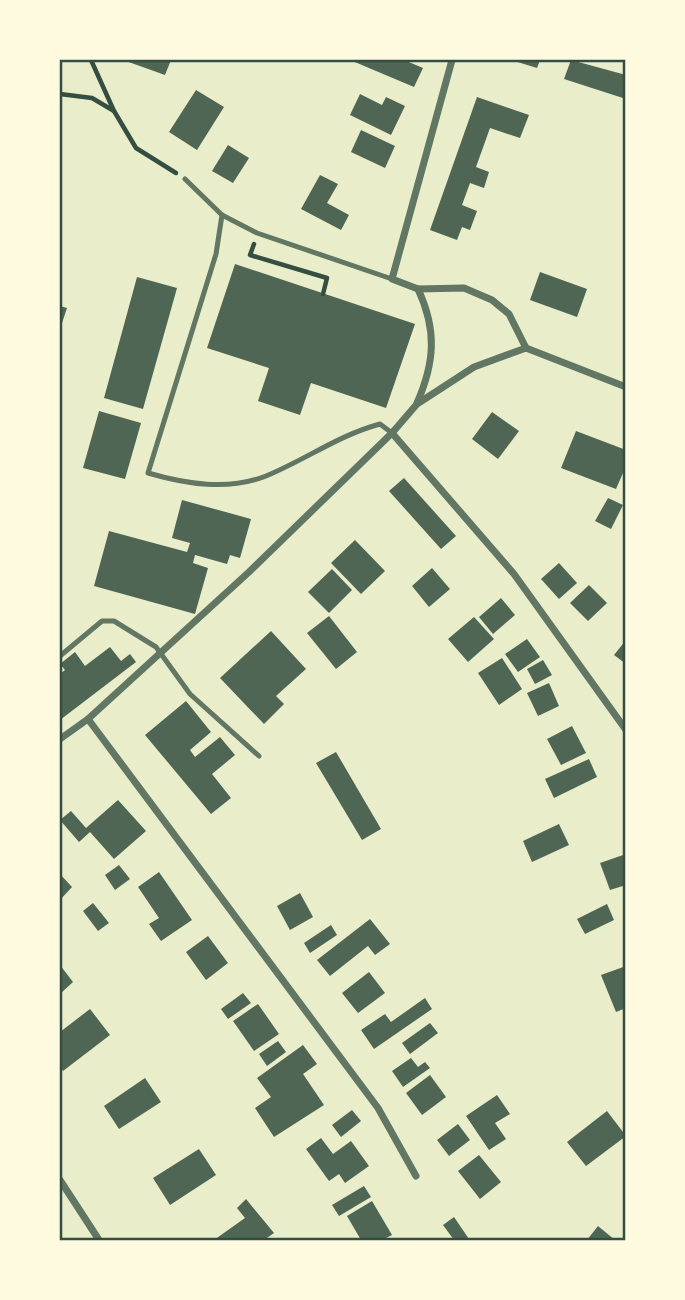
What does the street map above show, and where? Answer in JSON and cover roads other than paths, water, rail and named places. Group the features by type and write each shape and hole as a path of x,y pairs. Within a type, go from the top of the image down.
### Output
{"street":[{"path":"452,60 392,279 418,289 464,288 492,300 509,314 526,348"},
{"path":"60,739 88,719 160,653 392,433 416,404 429,376 433,348 428,310 418,289"},
{"path":"416,404 474,367 526,348 625,387"},
{"path":"392,433 514,574 625,730"},
{"path":"88,719 378,1108 394,1132 416,1176"},
{"path":"60,1180 99,1241"}],"lane":[{"path":"185,179 222,215 257,233 392,279"},
{"path":"222,215 216,254 148,473 181,482 229,484 263,477 357,430 380,424 392,433"},
{"path":"60,656 102,621 114,621 160,653 190,694 259,756"}]}
